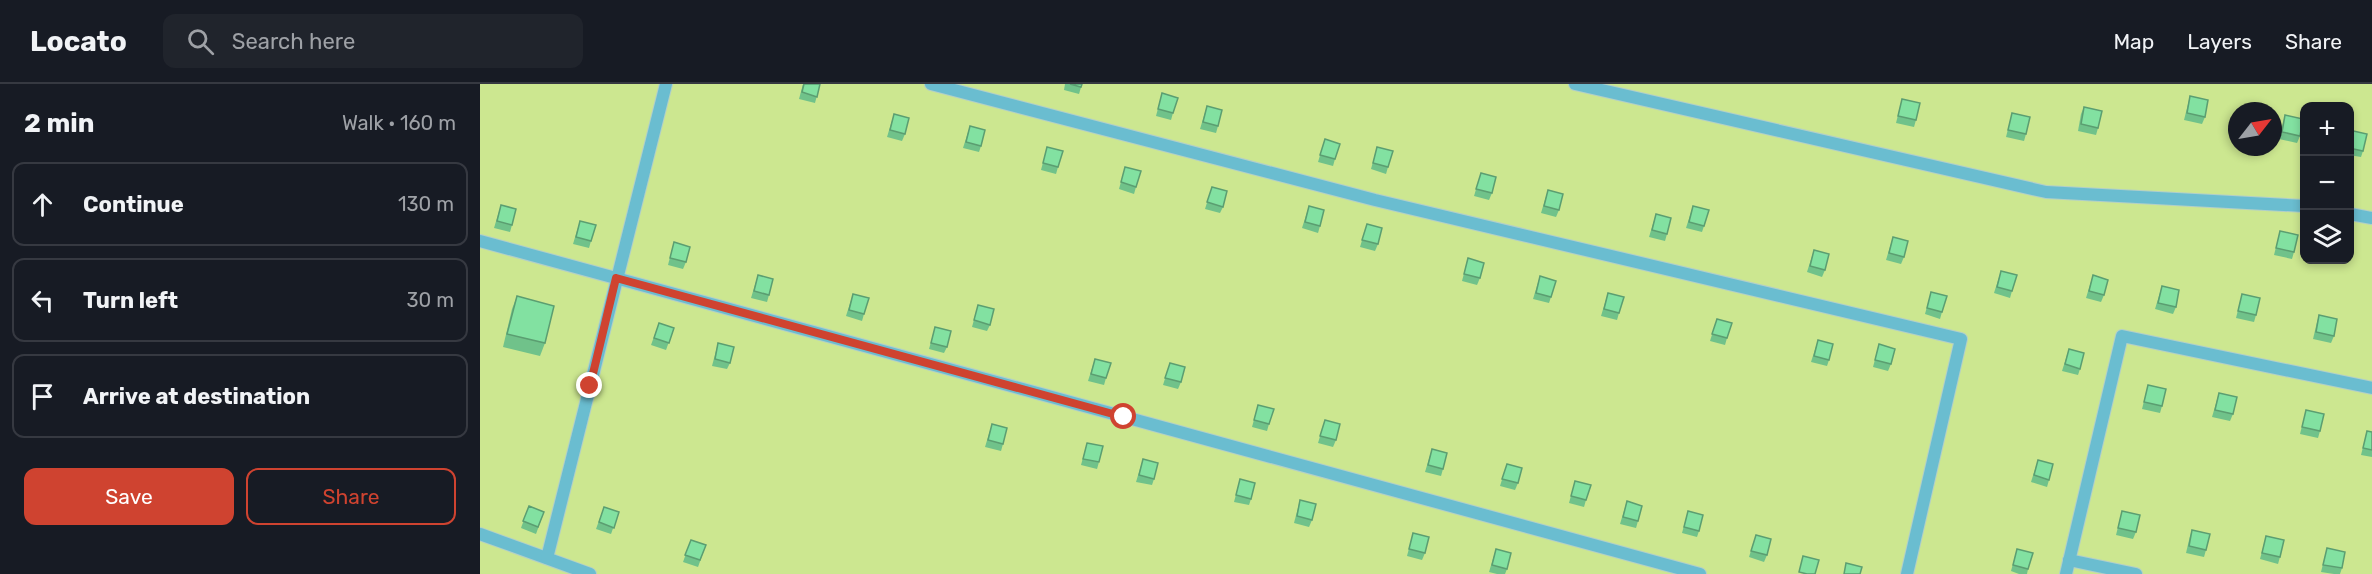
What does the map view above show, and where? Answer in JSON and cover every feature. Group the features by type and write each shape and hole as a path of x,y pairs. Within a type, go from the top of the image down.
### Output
{"lane":[{"path":"546,558 666,84"},
{"path":"931,84 1375,200 1961,339 1907,574"},
{"path":"1575,84 2046,192 2300,206"},
{"path":"2354,215 2372,218"},
{"path":"480,241 1700,574"},
{"path":"2066,574 2122,336 2372,388"},
{"path":"480,534 591,574"},
{"path":"2069,560 2136,574"}],"green space":[{"path":"480,84 2372,84 2372,574 480,574"}],"building":[{"path":"804,84 820,84 817,97 802,92"},
{"path":"1162,93 1178,98 1173,113 1158,109"},
{"path":"2190,96 2208,100 2205,117 2187,113"},
{"path":"1902,99 1920,103 1916,120 1898,116"},
{"path":"1207,106 1222,110 1218,126 1203,122"},
{"path":"2084,107 2102,111 2098,128 2081,124"},
{"path":"2012,113 2030,117 2026,134 2008,130"},
{"path":"894,114 909,118 905,134 890,130"},
{"path":"2285,115 2300,118 2300,136 2282,132"},
{"path":"970,126 985,130 981,146 966,142"},
{"path":"2354,131 2367,134 2363,151 2354,149"},
{"path":"1325,139 1340,144 1335,159 1320,155"},
{"path":"1047,147 1063,151 1058,167 1043,163"},
{"path":"1377,147 1393,151 1388,167 1373,163"},
{"path":"1125,167 1141,171 1136,187 1121,182"},
{"path":"1481,173 1496,177 1492,193 1476,189"},
{"path":"1212,187 1227,191 1223,207 1207,202"},
{"path":"1548,190 1563,194 1559,210 1544,206"},
{"path":"501,205 516,209 512,225 497,221"},
{"path":"1309,206 1324,210 1320,226 1305,222"},
{"path":"1693,206 1709,210 1704,226 1689,222"},
{"path":"1656,214 1671,218 1667,234 1652,230"},
{"path":"580,221 596,225 591,241 576,237"},
{"path":"1367,224 1382,228 1378,244 1362,240"},
{"path":"2280,231 2298,235 2294,252 2276,248"},
{"path":"1893,237 1908,241 1904,257 1889,253"},
{"path":"674,242 690,247 686,262 670,258"},
{"path":"1814,250 1829,254 1825,270 1810,266"},
{"path":"1468,258 1484,263 1480,278 1464,274"},
{"path":"2001,271 2017,275 2012,291 1997,287"},
{"path":"758,275 773,279 769,295 754,291"},
{"path":"2093,275 2108,280 2104,295 2089,291"},
{"path":"1540,276 1556,281 1551,297 1536,293"},
{"path":"2162,286 2179,290 2176,307 2158,303"},
{"path":"1931,292 1947,296 1942,312 1927,308"},
{"path":"1608,293 1624,297 1619,313 1604,309"},
{"path":"853,294 869,298 864,314 849,310"},
{"path":"2242,294 2260,298 2256,315 2238,311"},
{"path":"517,296 554,306 545,343 507,334"},
{"path":"978,305 994,309 990,325 974,320"},
{"path":"2319,315 2337,319 2334,336 2316,332"},
{"path":"1717,319 1732,323 1727,338 1712,334"},
{"path":"659,323 674,328 669,343 654,338"},
{"path":"935,327 951,331 947,347 931,343"},
{"path":"1818,340 1833,344 1829,360 1814,356"},
{"path":"718,343 734,347 730,363 715,359"},
{"path":"1879,344 1895,349 1891,364 1875,360"},
{"path":"2069,349 2084,353 2080,369 2065,364"},
{"path":"1095,359 1111,363 1106,378 1091,374"},
{"path":"1170,363 1185,367 1181,382 1165,378"},
{"path":"2148,385 2166,389 2162,406 2144,402"},
{"path":"2219,393 2237,397 2233,414 2215,410"},
{"path":"1258,405 1274,409 1269,424 1254,420"},
{"path":"2306,410 2324,414 2320,431 2302,427"},
{"path":"1325,420 1340,424 1336,440 1320,436"},
{"path":"992,424 1007,428 1003,444 988,440"},
{"path":"2367,431 2372,432 2372,450 2363,448"},
{"path":"1087,443 1103,446 1099,462 1083,459"},
{"path":"1432,449 1447,453 1443,469 1428,465"},
{"path":"1143,459 1158,463 1154,479 1139,475"},
{"path":"2038,460 2053,464 2049,480 2034,475"},
{"path":"1507,464 1522,468 1518,483 1502,479"},
{"path":"1240,479 1255,483 1251,499 1236,495"},
{"path":"1575,481 1591,485 1586,500 1571,496"},
{"path":"1300,500 1316,504 1312,520 1297,516"},
{"path":"1627,501 1642,506 1638,521 1623,517"},
{"path":"529,506 544,512 538,527 523,521"},
{"path":"604,507 619,512 614,528 599,522"},
{"path":"1688,511 1703,515 1699,531 1684,527"},
{"path":"2122,511 2140,515 2136,532 2118,528"},
{"path":"2192,530 2210,534 2206,550 2189,546"},
{"path":"1413,533 1429,537 1425,553 1409,549"},
{"path":"1756,535 1771,539 1767,555 1751,551"},
{"path":"2266,536 2284,540 2280,557 2262,553"},
{"path":"691,540 706,545 700,560 685,555"},
{"path":"2327,548 2345,552 2342,568 2323,565"},
{"path":"1496,549 1511,553 1507,569 1492,565"},
{"path":"2017,549 2033,553 2028,569 2013,565"},
{"path":"1803,556 1819,560 1815,574 1799,572"},
{"path":"1846,563 1862,567 1860,574 1844,574"}],"route":[{"path":"590,386 616,278 1124,417"}]}
